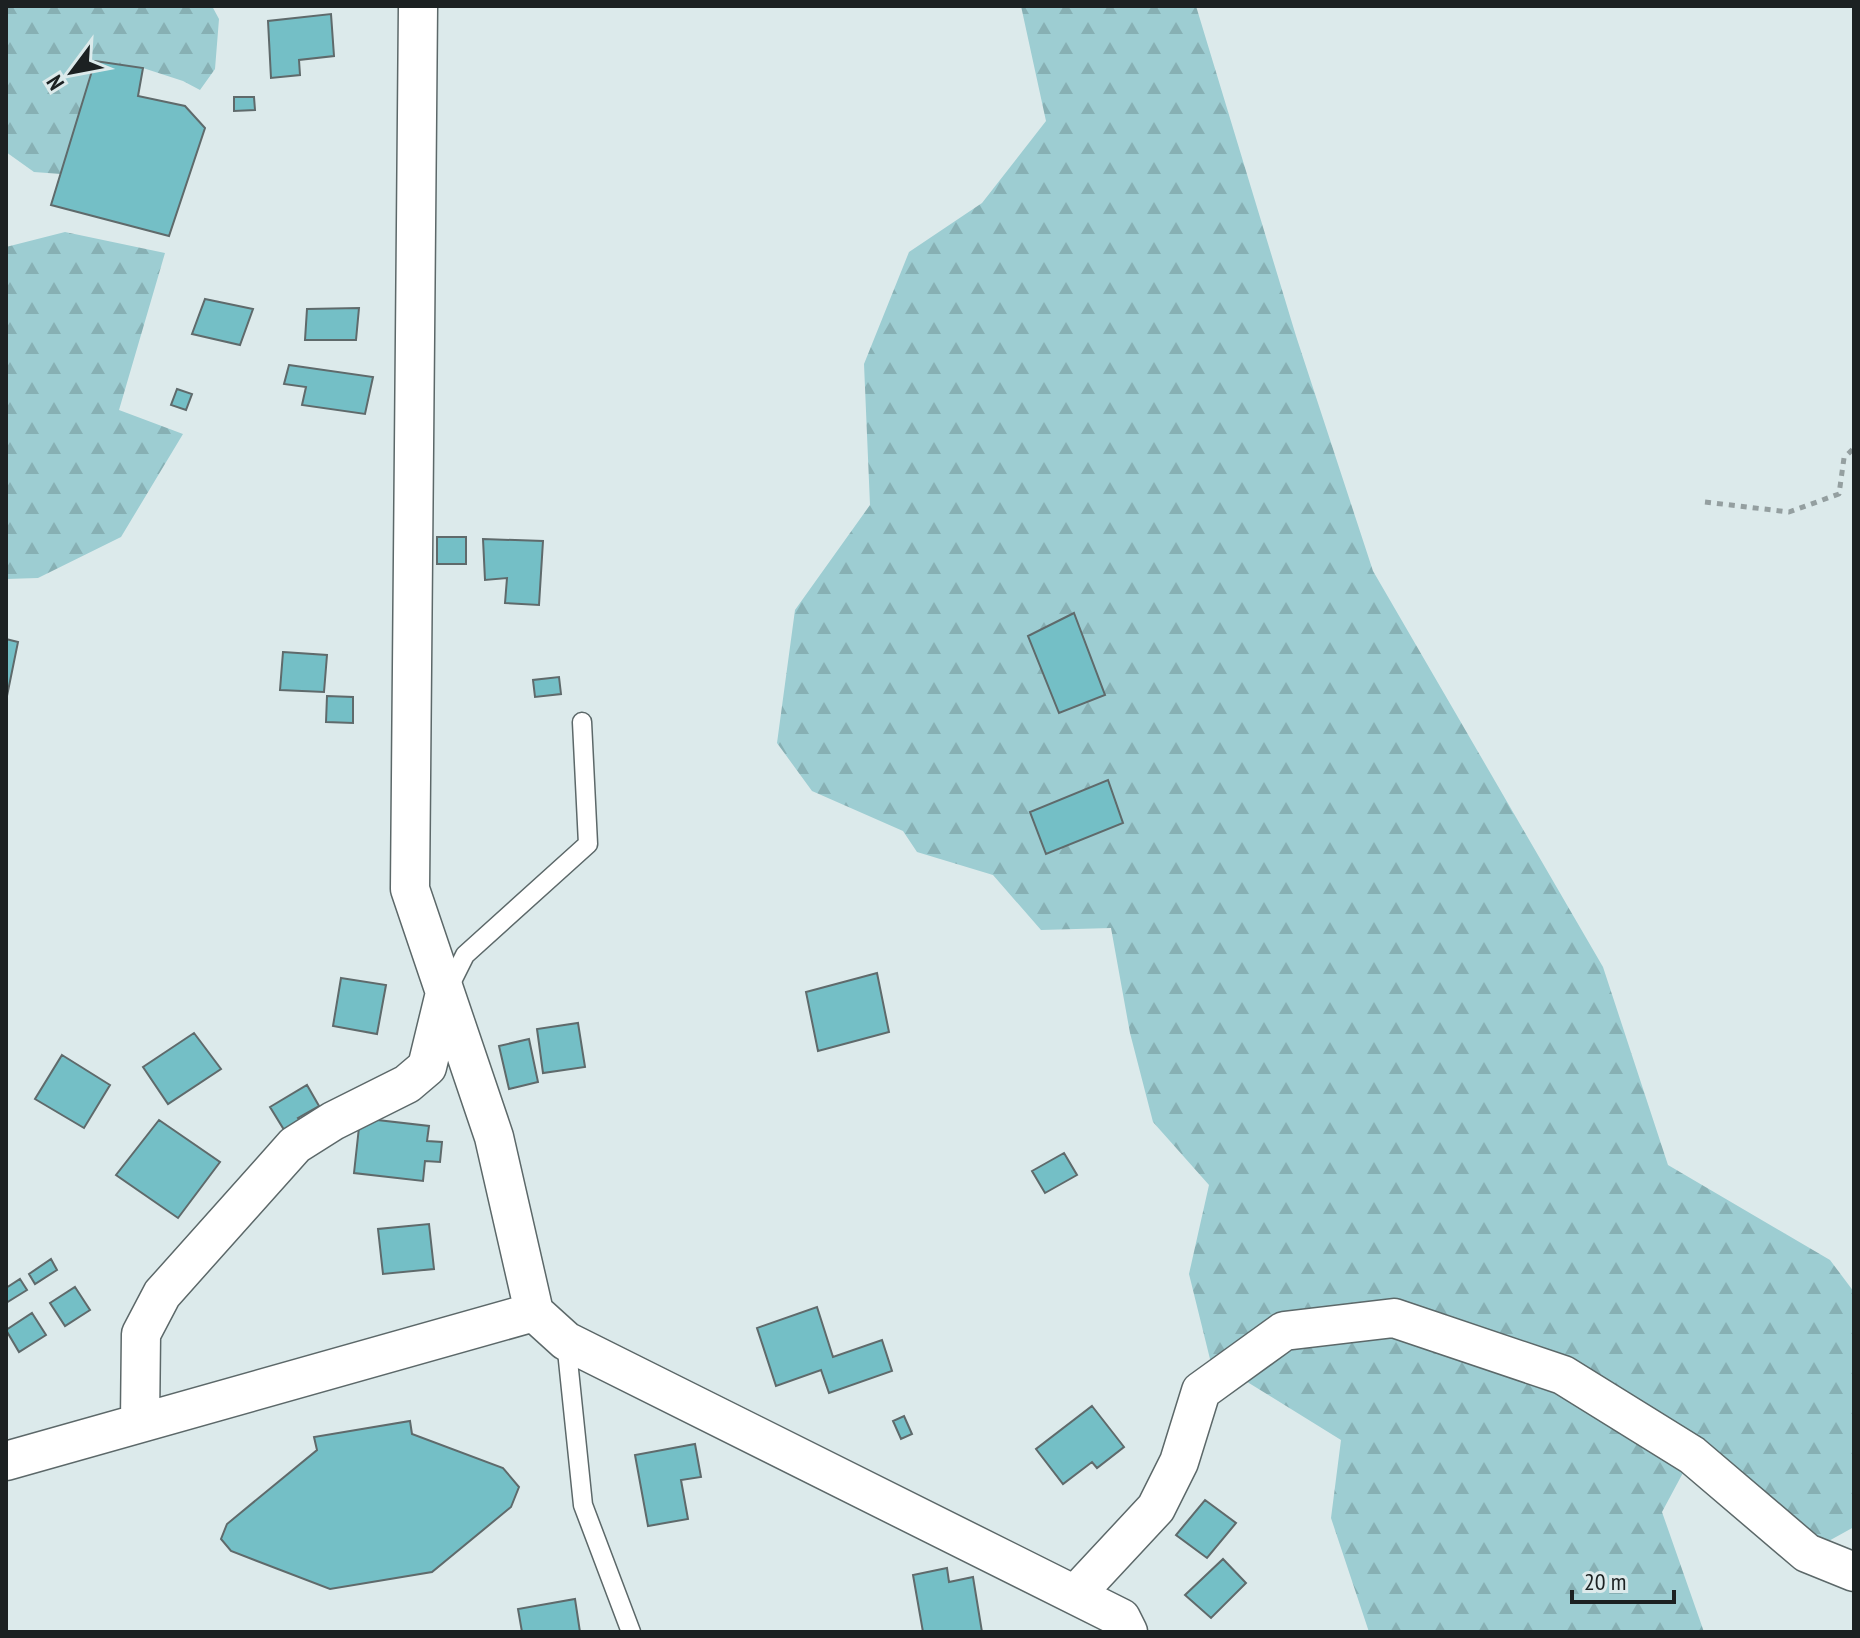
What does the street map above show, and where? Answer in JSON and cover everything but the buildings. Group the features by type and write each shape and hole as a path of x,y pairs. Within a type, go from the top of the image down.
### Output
{"street":[{"path":"418,6 410,889 494,1137 534,1312 566,1341 1121,1618 1128,1632"},
{"path":"140,1421 141,1334 162,1294 295,1145 333,1121 407,1084 427,1067 445,993"},
{"path":"6,1461 534,1312"},
{"path":"1075,1595 1156,1508 1179,1462 1201,1391 1284,1331 1394,1318 1563,1375 1692,1455 1807,1553 1854,1572"}],"lane":[{"path":"445,993 465,955 588,844 582,722"},
{"path":"566,1341 583,1505 631,1632"}],"path":[{"path":"1705,502 1789,512 1839,494 1844,458 1854,448"}],"green space":[{"path":"6,6 212,6 219,19 215,69 200,90 143,68 61,174 34,172 6,152"},
{"path":"1021,6 1196,6 1296,336 1373,571 1603,967 1668,1165 1830,1260 1854,1292 1854,1527 1807,1553 1692,1456 1662,1512 1704,1632 1369,1632 1331,1518 1341,1440 1210,1359 1189,1274 1209,1185 1153,1122 1130,1033 1111,928 1041,930 993,875 917,852 903,831 812,791 777,743 795,610 870,505 864,364 909,252 982,203 1046,121"},
{"path":"65,232 165,253 119,410 183,434 121,537 38,578 6,579 6,247"}]}
